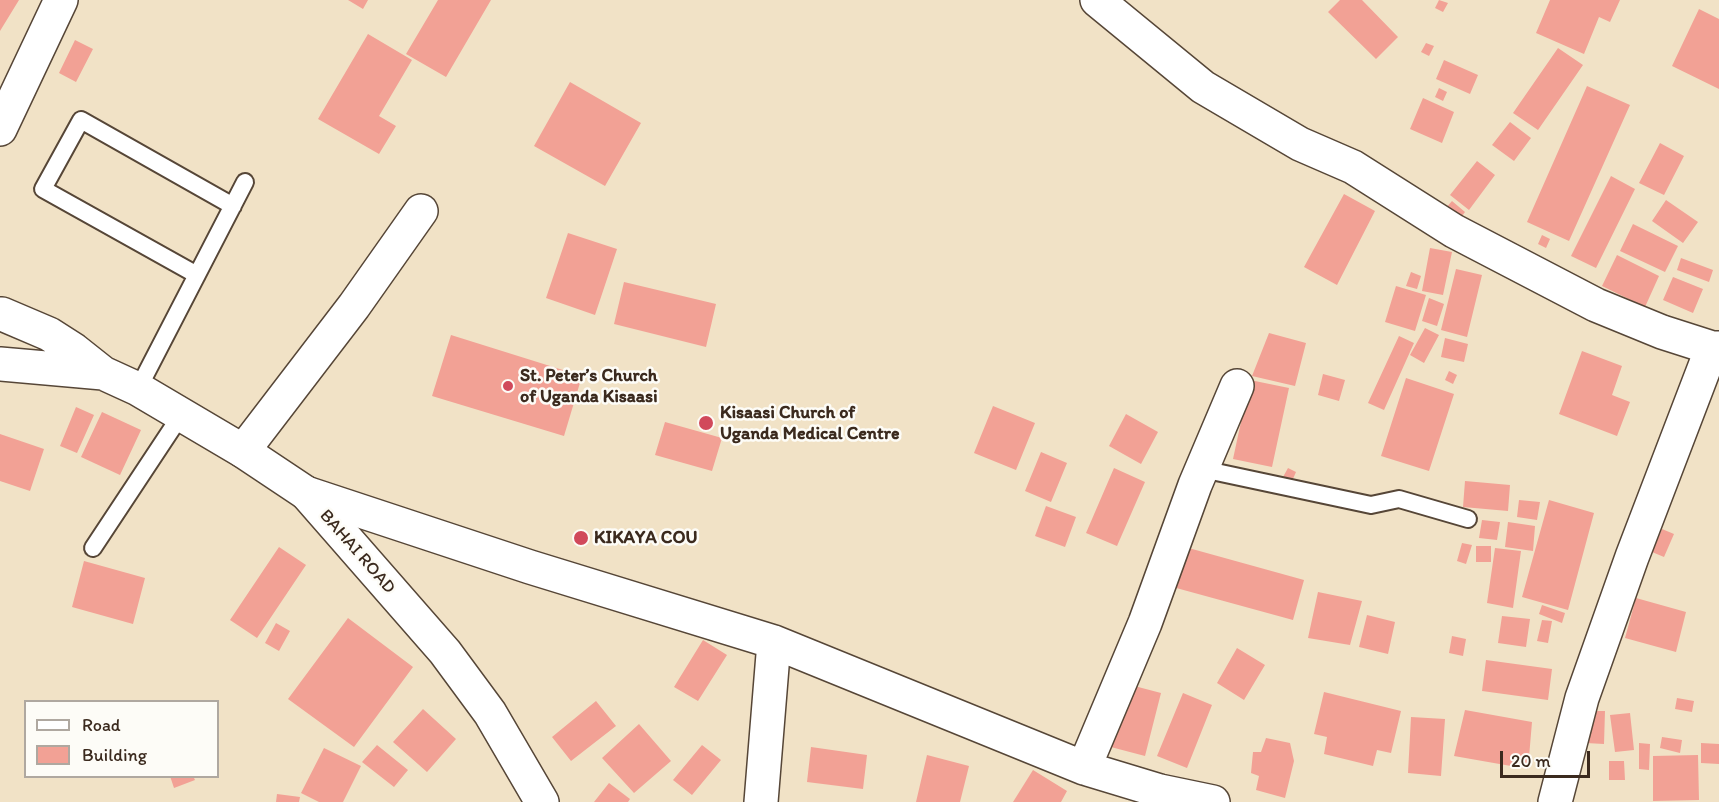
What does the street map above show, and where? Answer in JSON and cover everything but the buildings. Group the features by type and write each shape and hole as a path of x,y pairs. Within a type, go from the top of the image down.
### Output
{"street":[{"path":"0,129 61,0"},
{"path":"1104,1 1203,87 1300,144 1353,167 1454,231 1596,305 1662,332 1715,348 1632,557 1582,698 1554,802"},
{"path":"243,451 354,306 421,211"},
{"name":"BAHAI ROAD","path":"1,320 49,334 103,373 138,389 243,451 306,494 445,652 490,713 543,802"},
{"name":"BAHAI ROAD","path":"0,364 103,373"},
{"path":"1084,768 1145,623 1202,469 1237,386"},
{"path":"306,494 574,581 774,642 1084,768 1160,791 1213,802"},
{"path":"761,802 774,642"}],"lane":[{"path":"197,275 43,189 81,120 233,206"},
{"path":"138,389 245,182"},
{"path":"93,548 181,415"},
{"path":"1202,469 1371,505 1399,499 1468,519"}],"place":[{"name":"St. Peter’s Church of Uganda Kisaasi","path":"508,386"},
{"name":"Kisaasi Church of Uganda Medical Centre","path":"706,423"},
{"name":"KIKAYA COU","path":"581,538"}]}
